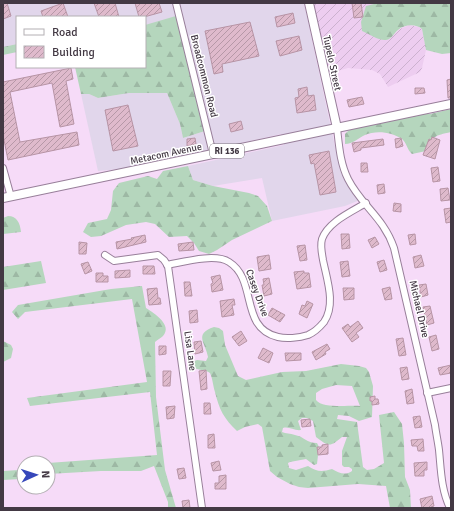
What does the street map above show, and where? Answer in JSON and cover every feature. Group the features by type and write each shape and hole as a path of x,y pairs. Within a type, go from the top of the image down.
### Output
{"main road":[{"name":"Tupelo Street","path":"309,3 337,128"},
{"name":"Metacom Avenue","path":"7,198 451,104"}],"street":[{"name":"Broadcommon Road","path":"176,3 213,154"},
{"name":"Michael Drive","path":"337,128 343,168 350,184 384,225 394,248 437,437 442,485 450,508"},
{"path":"3,168 7,198"},
{"name":"Casey Drive","path":"167,265 213,258 219,258 229,262 238,270 242,278 254,319 260,328 274,336 284,338 307,335 318,329 326,319 330,308 330,300 321,250 322,239 334,223 366,203"},
{"path":"105,255 114,261 158,255 167,265"},
{"name":"Lisa Lane","path":"167,265 202,508"},
{"path":"427,393 451,388"}],"shaded area":[{"path":"3,3 304,3 338,160 344,176 360,200 345,206 272,221 262,178 213,186 193,180 188,166 284,145 281,134 132,168 98,171 81,94 89,94 98,98 129,93 167,93 180,124 183,138 205,131 152,24 146,25 146,16 16,16 16,44 3,47"},
{"path":"313,3 378,3 366,7 362,31 384,40 389,39 400,29 409,25 419,27 422,29 426,50 420,72 388,87 380,74 372,70 348,68 330,73 322,49"}],"green space":[{"path":"378,3 451,3 451,53 442,54 426,50 422,29 417,26 410,25 401,28 386,40 377,38 362,31 361,22 366,6"},
{"path":"176,16 205,131 183,138 180,124 167,93 129,93 98,98 89,94 81,94 75,68 146,68 146,25"},
{"path":"16,44 16,52 3,55 3,47"},
{"path":"451,109 451,132 435,137 426,151 412,154 402,139 384,132 369,133 353,142 345,144 345,134 356,127 411,114 430,114"},
{"path":"188,166 193,180 258,196 267,206 272,221 232,240 209,254 199,251 187,236 169,237 155,224 146,222 126,225 101,236 91,237 83,232 88,223 107,219 111,210 113,191 119,183 148,176 157,179 163,171"},
{"path":"8,216 14,217 18,221 21,232 3,234 3,218"},
{"path":"41,261 46,283 3,290 3,267"},
{"path":"142,286 146,308 161,320 166,328 163,336 155,342 156,397 165,470 176,508 168,508 168,502 154,466 141,471 56,474 56,462 157,455 150,392 30,406 27,398 147,382 132,299 25,312 18,319 12,312 18,305 111,289"},
{"path":"214,327 223,331 225,345 238,376 246,380 282,372 306,371 341,364 366,368 369,372 373,386 372,417 359,421 349,416 338,415 337,419 357,422 363,467 367,470 374,469 384,463 379,415 394,412 402,424 405,477 410,490 411,508 390,508 386,486 358,484 308,488 299,487 277,477 270,471 262,427 258,424 245,427 237,431 225,418 220,409 210,373 193,367 192,362 197,360 206,361 208,357 202,336","holes":["336,385 352,386 360,406 330,406 319,403 316,400 316,393 322,389","302,418 307,418 313,421 316,437 324,443 332,444 342,437 347,437 342,451 342,465 344,467 349,467 352,471 344,474 332,469 322,471 308,466 296,470 289,468 288,463 306,459 314,465 317,464 319,447 317,443 282,432 283,428 301,430 298,421"]},
{"path":"3,341 11,345 13,349 11,358 3,362"},
{"path":"16,470 16,479 3,480 3,471"}],"building":[{"path":"3,3 7,3 11,16 3,19"},
{"path":"63,3 68,16 43,16 41,11"},
{"path":"94,3 115,3 119,16 99,16"},
{"path":"135,3 159,3 162,12 146,16 139,16"},
{"path":"352,3 361,3 363,17 354,18"},
{"path":"293,13 295,23 277,27 275,17"},
{"path":"250,22 259,56 222,64 223,72 214,74 205,31"},
{"path":"299,36 302,50 280,56 276,41"},
{"path":"71,68 73,79 66,81 74,124 60,127 52,83 10,92 20,142 77,132 79,145 8,160 3,135 3,82"},
{"path":"451,79 451,98 448,98 447,80"},
{"path":"307,87 308,96 314,95 316,110 297,113 295,98 299,97 298,89"},
{"path":"415,88 424,88 425,93 415,94"},
{"path":"362,97 364,104 349,107 347,100"},
{"path":"128,105 138,146 113,151 105,110"},
{"path":"241,121 243,129 231,132 229,124"},
{"path":"432,137 440,140 435,159 423,155 429,139 431,140"},
{"path":"195,138 196,144 187,146 187,139"},
{"path":"401,138 403,146 396,148 395,139"},
{"path":"383,139 384,145 361,148 361,150 354,152 352,143"},
{"path":"329,151 336,192 320,195 314,163 311,164 309,155"},
{"path":"361,163 367,163 368,172 361,172"},
{"path":"438,167 440,181 433,182 431,168"},
{"path":"384,184 385,193 378,194 377,185"},
{"path":"448,188 450,200 441,201 440,189"},
{"path":"394,203 401,204 401,212 393,211"},
{"path":"451,208 451,222 446,223 444,209"},
{"path":"341,234 349,234 350,248 342,249"},
{"path":"415,234 416,244 410,245 408,235"},
{"path":"145,235 146,242 117,249 116,242"},
{"path":"375,237 379,244 372,248 368,240"},
{"path":"79,242 87,243 86,254 79,254"},
{"path":"193,242 194,250 179,251 178,244"},
{"path":"305,245 307,260 300,261 297,246"},
{"path":"269,255 271,269 259,271 257,257"},
{"path":"421,255 424,266 415,268 413,257"},
{"path":"384,260 387,270 380,272 377,262"},
{"path":"348,261 350,276 342,277 340,262"},
{"path":"88,262 92,271 85,274 81,264"},
{"path":"143,266 154,266 155,274 143,274"},
{"path":"130,270 130,277 115,278 115,271"},
{"path":"304,271 304,273 309,273 311,287 297,289 294,272"},
{"path":"96,273 103,273 103,276 108,276 108,282 96,282"},
{"path":"220,275 223,290 212,292 211,284 213,283 211,277"},
{"path":"269,278 272,294 264,296 262,285 264,285 263,279"},
{"path":"184,282 190,282 192,296 185,296"},
{"path":"426,284 428,295 421,297 419,285"},
{"path":"390,287 392,299 385,300 382,289"},
{"path":"157,288 158,298 160,298 161,304 149,305 147,289"},
{"path":"343,288 354,288 354,299 344,300"},
{"path":"234,299 235,305 232,305 234,315 222,317 220,301"},
{"path":"307,301 313,304 307,318 299,314 302,305 305,306"},
{"path":"430,306 434,323 427,325 423,307"},
{"path":"272,308 285,315 280,322 268,315"},
{"path":"197,310 198,322 190,323 189,311"},
{"path":"358,321 363,328 356,333 359,337 352,342 342,328 348,324 350,327"},
{"path":"241,331 247,341 239,346 232,337"},
{"path":"436,335 439,349 432,351 429,337"},
{"path":"403,338 406,355 399,356 396,339"},
{"path":"201,341 203,352 195,354 194,342"},
{"path":"327,344 330,349 325,352 326,354 316,360 312,352"},
{"path":"159,346 166,346 166,354 159,355"},
{"path":"263,348 273,353 269,363 258,358"},
{"path":"285,353 301,353 301,360 286,361"},
{"path":"451,365 451,373 440,375 438,368"},
{"path":"407,367 409,379 402,380 400,368"},
{"path":"206,370 207,389 201,390 199,371"},
{"path":"163,371 171,371 170,386 163,386"},
{"path":"412,389 414,403 407,404 405,391"},
{"path":"375,396 375,399 378,399 379,404 372,405 370,397"},
{"path":"204,403 210,403 211,414 204,414"},
{"path":"175,406 174,418 167,419 166,407"},
{"path":"420,416 422,427 415,428 413,417"},
{"path":"310,419 311,426 302,427 301,420"},
{"path":"214,434 215,448 208,448 208,435"},
{"path":"423,439 424,451 418,451 417,446 412,446 411,440"},
{"path":"328,444 328,454 318,455 317,447 322,447 322,445"},
{"path":"219,461 221,470 213,471 211,463"},
{"path":"427,462 427,470 424,470 424,476 415,476 414,463"},
{"path":"184,468 186,478 179,479 177,469"},
{"path":"226,475 226,489 215,489 215,483 219,483 219,476"},
{"path":"432,496 434,506 431,507 432,508 422,508 420,499"},
{"path":"189,500 190,508 183,508 182,501"}]}
